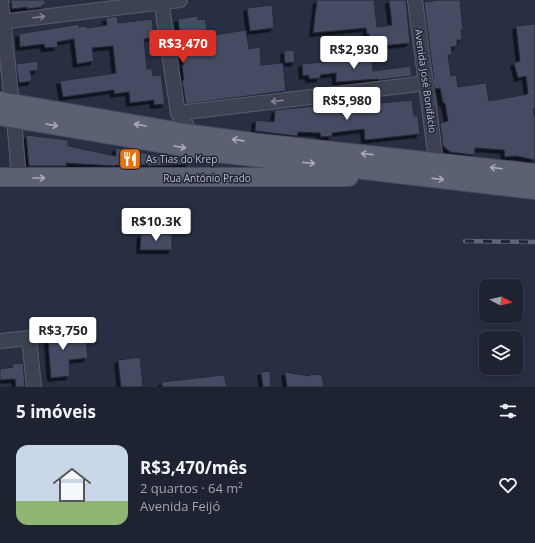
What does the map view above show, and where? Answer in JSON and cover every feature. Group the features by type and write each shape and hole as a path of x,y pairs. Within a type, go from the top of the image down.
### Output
{"main road":[{"path":"6,110 252,142 535,173"},
{"path":"6,110 216,153 535,190"},
{"name":"Rua Antônio Prado","path":"0,177 414,176"}],"street":[{"path":"1,0 6,110 19,178"},
{"path":"2,22 161,1 180,0"},
{"name":"Avenida José Bonifácio","path":"415,0 427,82 436,161"},
{"path":"161,1 178,113 192,134"},
{"path":"178,113 427,82"},
{"path":"0,341 29,338 34,387"}],"building":[{"path":"11,0 45,0 45,5 42,5 42,7 27,9 27,7 12,9"},
{"path":"317,0 374,0 377,27 392,25 389,0 406,0 410,43 371,47 369,34 367,34 366,28 313,33"},
{"path":"460,0 463,30 461,30 462,40 457,40 457,46 451,47 452,55 448,55 451,76 456,75 458,87 486,83 489,101 528,94 526,76 518,78 514,63 520,61 516,26 535,24 535,109 533,109 535,120 535,160 516,156 505,157 504,150 475,148 474,155 450,152 443,146 440,123 448,121 445,103 443,103 440,88 435,89 424,2"},
{"path":"272,5 274,28 250,31 247,8"},
{"path":"117,16 118,23 152,19 154,37 144,39 147,69 152,69 153,76 161,75 165,104 154,105 154,100 130,103 129,92 114,94 114,90 63,97 60,81 116,73 113,46 92,48 94,61 77,64 74,39 57,42 58,47 45,48 44,44 20,47 19,34 79,24 79,27 87,26 87,28 107,25 106,18"},
{"path":"198,16 198,20 205,19 208,36 246,30 249,49 260,47 261,65 283,63 286,91 186,104 182,81 184,80 182,65 184,65 178,19"},
{"path":"294,50 295,62 285,63 284,51"},
{"path":"372,54 373,71 410,66 412,76 379,80 336,82 336,73 320,75 320,78 309,79 309,75 303,76 302,64 335,61 347,59 347,56"},
{"path":"38,61 38,70 30,71 32,81 19,83 16,64"},
{"path":"412,100 414,116 418,116 420,134 365,140 364,129 332,133 332,136 321,137 320,133 298,132 297,136 255,131 256,120 274,122 275,110 315,106 315,113 362,107 361,105"},
{"path":"26,135 68,140 68,146 116,156 116,148 189,161 189,164 115,166 66,163 66,166 29,166"},
{"path":"141,234 172,234 172,250 140,250"},
{"path":"67,325 68,342 86,341 88,358 69,360 70,376 51,378 47,327"},
{"path":"140,357 143,387 121,387 118,360"},
{"path":"23,363 25,387 16,387 15,379 0,380 0,369 13,367 12,364"},
{"path":"270,371 271,387 263,387 261,372"},
{"path":"285,372 310,376 310,374 322,375 324,387 287,387"},
{"path":"224,375 227,387 162,387 162,382"}],"railway":[{"path":"465,241 535,242"}],"place":[{"name":"As Tias do Krep","path":"130,159"}]}
